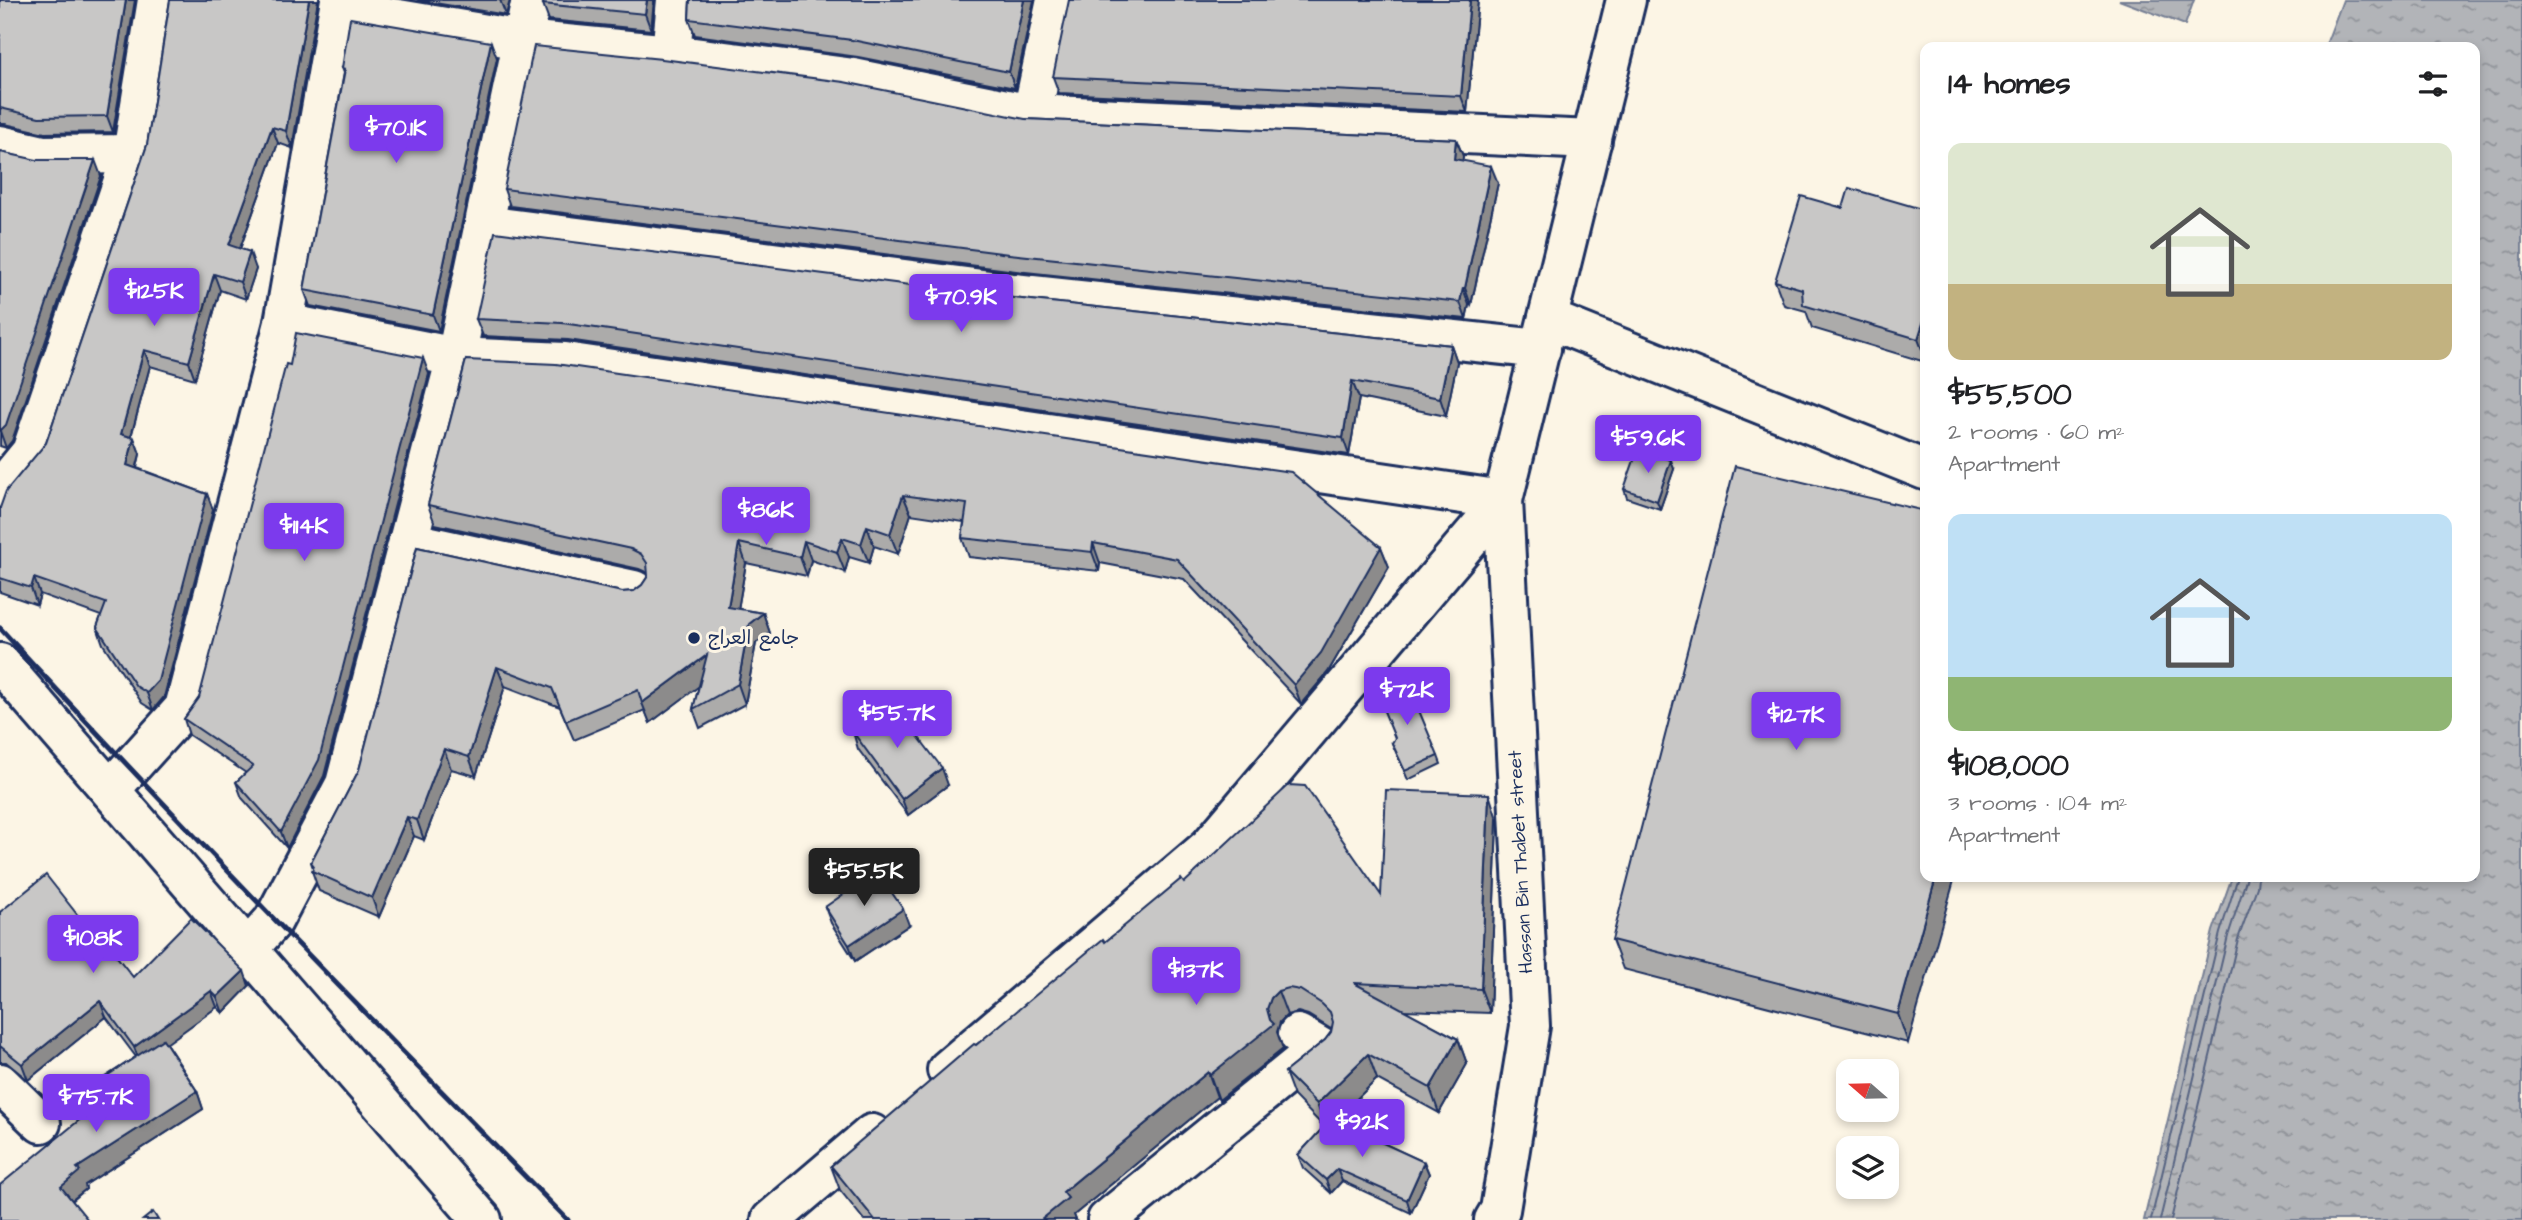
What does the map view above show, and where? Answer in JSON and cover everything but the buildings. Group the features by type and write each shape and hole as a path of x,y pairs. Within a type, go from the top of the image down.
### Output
{"street":[{"path":"0,490 30,452 132,154 156,0"},
{"path":"248,949 273,921 345,784 456,357 531,0"},
{"path":"671,54 676,0"},
{"path":"1032,114 1056,0"},
{"path":"771,1220 1209,847 1503,500 1626,0"},
{"path":"110,790 184,708 284,323 340,5 523,40 671,54 854,78 1032,114 1592,140"},
{"path":"0,145 43,155 132,154"},
{"path":"484,225 999,292 1545,334 1920,469"},
{"path":"284,323 456,357 565,362 1503,500"},
{"name":"Hassan Bin Thabet street","path":"1494,1220 1500,1210 1530,1026 1503,500"},
{"path":"408,541 634,590"},
{"path":"0,663 482,1220"},
{"path":"1107,1220 1320,1047 1298,1034"},
{"path":"0,1083 41,1123"}],"water":[{"path":"2119,0 2194,0 2185,25"},
{"path":"2343,0 2522,0 2522,1220 2144,1220 2213,931 2230,882 2480,882 2480,42 2327,42"}],"railway":[{"path":"0,628 210,853 568,1220"}],"place":[{"name":"جامع العراج","path":"694,638"}]}
